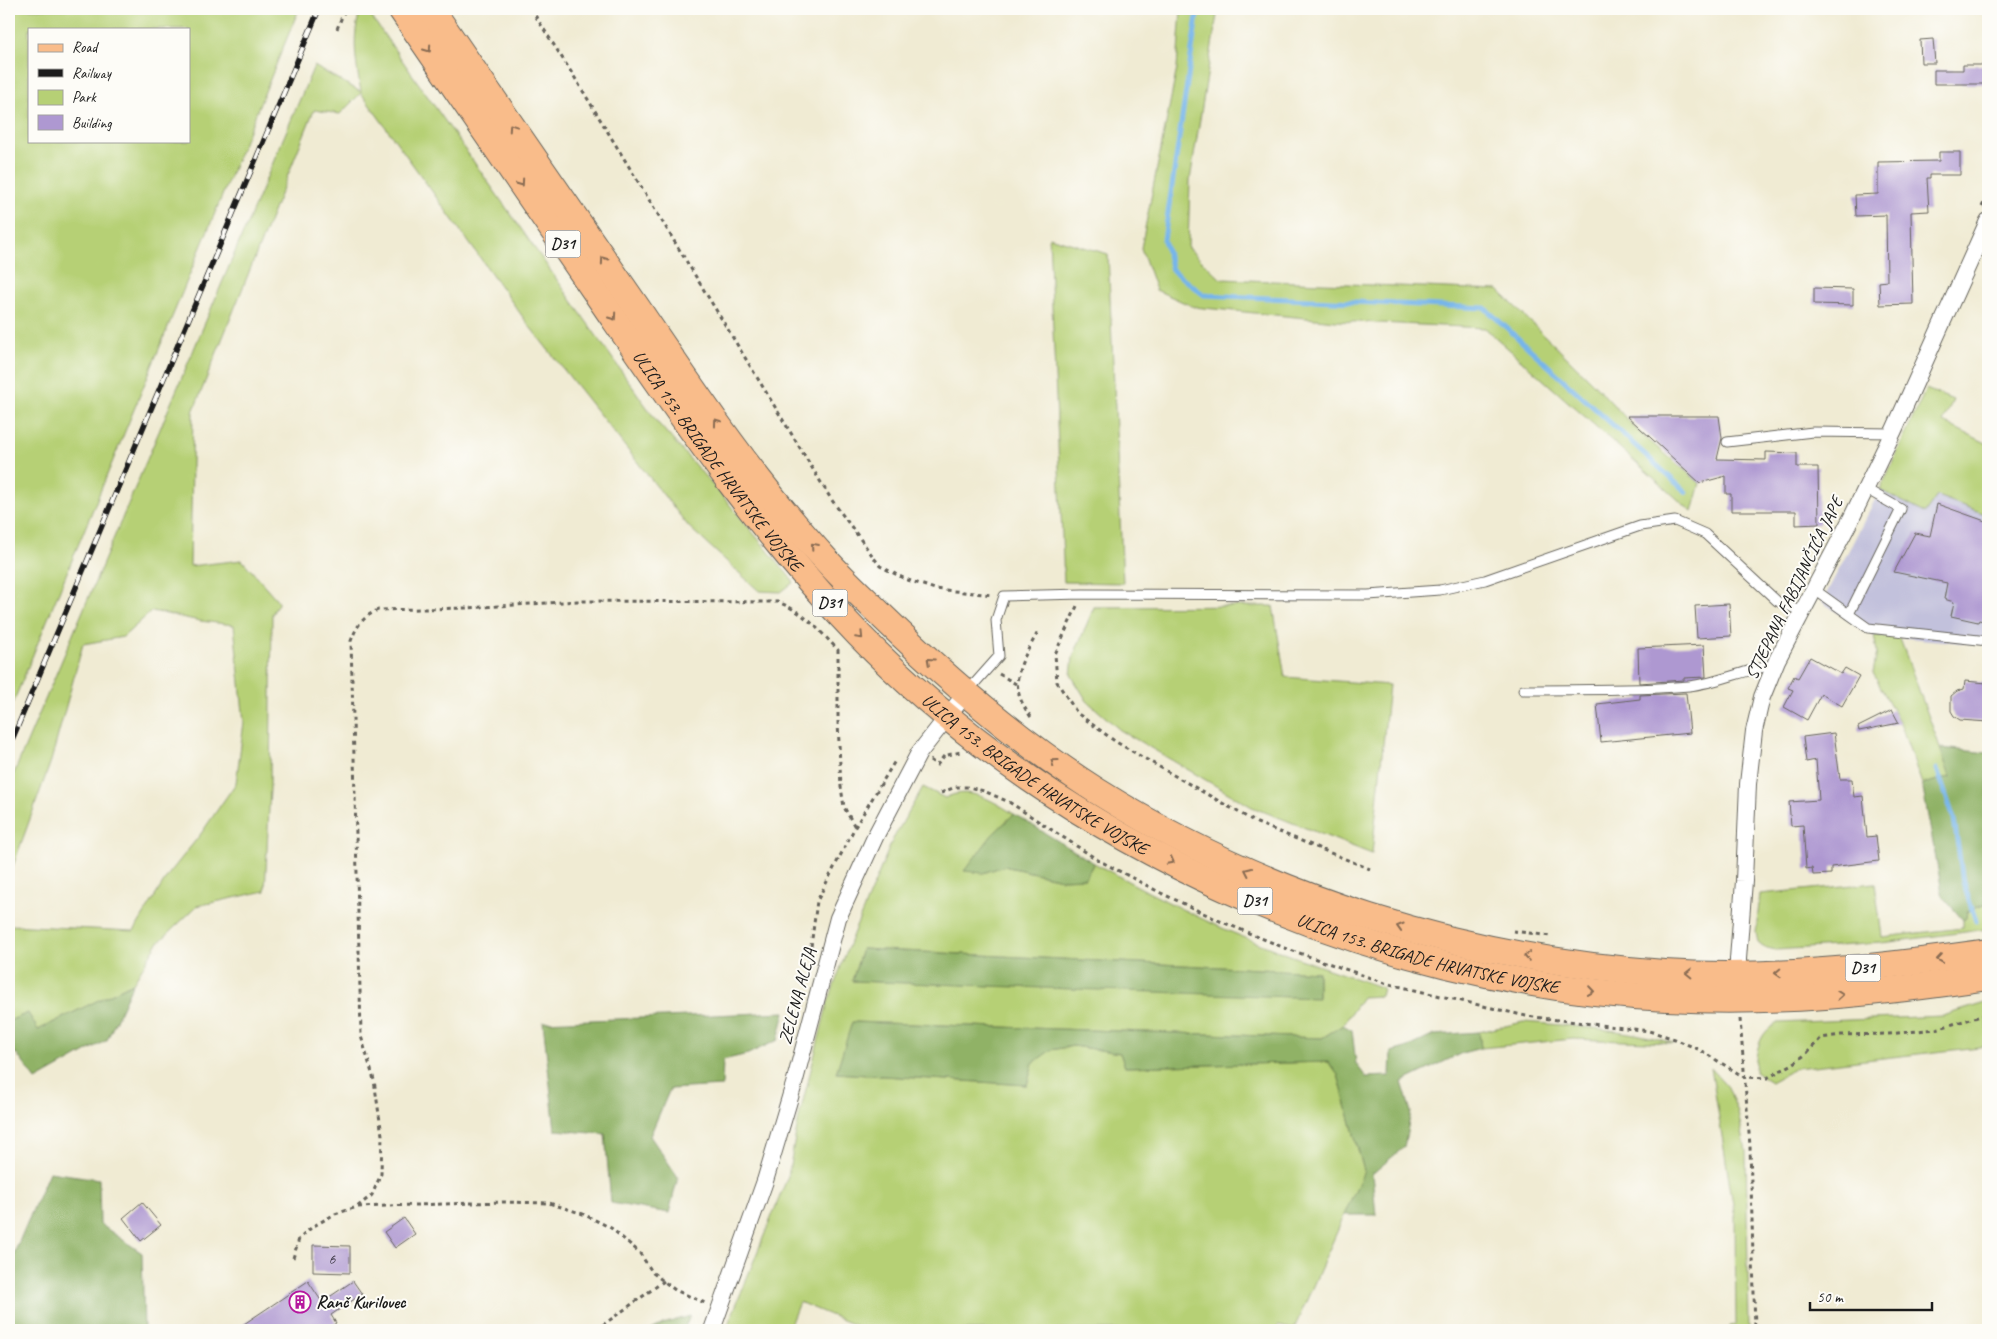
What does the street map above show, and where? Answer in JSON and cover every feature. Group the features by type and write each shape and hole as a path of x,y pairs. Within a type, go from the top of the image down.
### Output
{"main road":[{"name":"ULICA 153. BRIGADE HRVATSKE VOJSKE","path":"401,9 663,390 776,541 855,631 890,667 998,757 1039,786 1136,843 1186,869 1254,900 1330,930 1440,963 1520,980 1604,993 1666,998 1739,1000 1821,997 1903,990 1988,977"},
{"name":"ULICA 153. BRIGADE HRVATSKE VOJSKE","path":"431,9 680,371 746,462 794,523 830,564 912,646 966,694 1094,789 1196,847 1264,878 1340,907 1447,940 1521,955 1594,966 1668,973 1738,974 1816,972 1988,952"}],"street":[{"name":"STJEPANA FABIJANČIĆA JAPE","path":"1739,1000 1738,974 1748,784 1754,731 1762,697 1775,665 1893,433 1988,221"},
{"name":"ZELENA ALEJA","path":"712,1330 765,1181 794,1084 838,918 876,835 919,753 966,694"}],"lane":[{"path":"1727,442 1813,432 1893,433"},
{"path":"1849,614 1901,509 1866,489"},
{"path":"966,694 998,656 996,620 1004,596 1083,594 1368,595 1440,590 1485,580 1640,526 1675,521 1705,534 1777,601 1802,612"},
{"path":"1814,590 1868,628 1988,641"},
{"path":"1523,690 1691,686 1775,665"}],"path":[{"path":"338,29 345,9"},
{"path":"531,9 831,499 880,566 905,579 934,589 1004,596"},
{"path":"1083,594 1055,654 1057,682 1077,712 1116,742 1257,823 1370,869"},
{"path":"357,1207 372,1195 381,1174 382,1135 374,1080 361,1036 351,641 356,628 365,616 378,610 466,608 577,601 778,602 794,608 818,628 838,650 838,722 841,787 844,807 855,828"},
{"path":"1035,724 1024,708 1016,684 1023,658 1038,632"},
{"path":"988,668 1016,684"},
{"path":"1508,931 1515,930 1556,937"},
{"path":"1739,1000 1750,1146 1756,1330"},
{"path":"1744,1077 1767,1078 1793,1064 1806,1054 1821,1038 1936,1029 1988,1014"},
{"path":"293,1258 299,1239 312,1227 335,1214 357,1207 502,1202 549,1203 583,1214 611,1228 638,1252 653,1273 674,1290 720,1308"},
{"path":"596,1330 664,1281"}],"shaded area":[{"path":"1880,490 1925,512 1936,496 1988,515 1988,645 1874,635 1822,602"}],"green space":[{"path":"9,9 299,9 9,713"},
{"path":"361,9 366,9 658,423 725,499 794,582 781,592 759,591 689,527 530,327 361,93 340,114 314,110 193,412 190,566 242,560 279,602 272,614 270,788 265,891 197,906 157,944 133,983 38,1030 28,1013 9,1021 9,925 134,931 168,875 200,835 236,783 244,722 234,625 200,621 152,611 123,637 83,644 51,761 9,877 9,785 314,66 361,92 355,40"},
{"path":"1181,9 1218,9 1190,180 1188,248 1221,279 1498,290 1592,382 1640,433 1700,483 1692,512 1485,328 1336,321 1194,307 1156,290 1141,248 1177,68"},
{"path":"1049,237 1108,254 1123,583 1064,582"},
{"path":"1926,389 1953,400 1943,422 1988,444 1988,515 1937,496 1925,513 1880,490"},
{"path":"1273,606 1285,677 1389,685 1372,854 1252,807 1120,730 1087,701 1071,675 1073,657 1094,607"},
{"path":"1874,635 1886,637 1899,636 1951,777 1922,784 1900,723 1873,673 1877,652"},
{"path":"1940,748 1988,753 1988,906 1987,904 1967,911 1966,918 1963,920 1943,897 1922,784 1950,777"},
{"path":"923,787 945,798 963,793 981,796 1014,814 992,835 983,873 1004,866 1061,879 1085,878 1094,863 1213,924 1297,958 1383,988 1381,996 1362,997 1343,1025 1322,1038 853,1022 836,1073 1027,1085 1033,1062 1051,1050 1073,1046 1120,1053 1125,1067 1328,1062 1338,1075 1364,1171 1294,1329 1278,1326 1276,1330 866,1330 799,1302 788,1330 726,1330 788,1176 799,1117 828,1002 851,939 893,839","holes":["862,949 1318,972 1318,997 852,981"]},
{"path":"1014,814 1094,863 1085,878 1061,879 1004,866 983,873 964,871 992,835"},
{"path":"1875,883 1882,937 1963,928 1963,920 1966,918 1967,911 1987,904 1988,929 1882,943 1776,950 1763,947 1758,943 1756,932 1760,894"},
{"path":"862,949 1318,972 1318,998 852,981"},
{"path":"133,983 107,1040 36,1080 16,1053 9,1055 9,1021 28,1013 38,1030"},
{"path":"1988,1002 1988,1046 1796,1068 1771,1082 1755,1072 1759,1043 1766,1032 1778,1023 1943,1016"},
{"path":"785,1012 778,1040 748,1054 723,1060 722,1086 670,1089 650,1136 678,1177 669,1213 611,1203 605,1134 555,1130 543,1022"},
{"path":"852,1022 1322,1038 1343,1025 1352,1030 1356,1064 1366,1077 1390,1076 1391,1052 1409,1047 1434,1035 1479,1032 1481,1048 1462,1053 1402,1082 1411,1112 1404,1147 1372,1174 1376,1215 1344,1215 1364,1171 1338,1075 1328,1062 1125,1067 1120,1053 1073,1046 1051,1050 1033,1063 1027,1085 836,1073"},
{"path":"1523,1022 1618,1031 1674,1043 1573,1039 1481,1048 1479,1032"},
{"path":"1711,1068 1728,1087 1738,1113 1746,1151 1749,1330 1730,1330 1730,1326 1736,1325 1735,1217"},
{"path":"49,1172 99,1179 100,1224 142,1253 144,1330 9,1330 9,1265"},
{"path":"690,1316 684,1330 651,1330 663,1324"}],"building":[{"path":"1933,39 1935,63 1921,63 1920,40"},
{"path":"1963,65 1988,65 1988,84 1934,84 1934,70 1963,70"},
{"path":"1939,152 1960,152 1960,175 1930,175 1930,178 1927,178 1929,211 1911,212 1913,304 1880,305 1879,282 1887,281 1886,215 1856,216 1855,195 1878,194 1878,162 1939,161"},
{"path":"1814,288 1853,289 1853,305 1814,304"},
{"path":"1627,416 1719,416 1722,438 1717,459 1766,460 1766,452 1797,453 1797,467 1818,467 1819,524 1796,525 1796,511 1731,511 1731,494 1726,494 1726,476 1700,483"},
{"path":"1937,504 1988,522 1988,598 1983,621 1979,620 1978,622 1951,616 1954,602 1944,599 1947,583 1894,572 1915,533 1930,536"},
{"path":"1729,604 1731,636 1697,638 1695,606"},
{"path":"1704,645 1706,677 1639,683 1638,648"},
{"path":"1810,657 1841,674 1845,668 1859,676 1842,706 1821,694 1807,720 1784,707 1793,690 1788,688 1794,676 1798,678"},
{"path":"1965,681 1987,683 1988,722 1960,720 1951,711 1951,696 1957,691 1964,689"},
{"path":"1686,693 1690,733 1601,742 1597,704 1640,699 1640,695"},
{"path":"1892,710 1899,723 1859,731 1858,727"},
{"path":"1834,733 1840,779 1852,779 1854,797 1863,796 1867,837 1876,836 1879,861 1831,867 1831,874 1813,875 1812,868 1806,869 1803,825 1791,826 1789,802 1819,800 1816,760 1806,762 1803,737"},
{"path":"142,1202 161,1225 141,1241 123,1218"},
{"path":"404,1218 415,1234 395,1248 384,1232"},
{"path":"313,1245 350,1246 350,1273 313,1272"},
{"name":"Ranč Kurilovec","path":"308,1281 322,1302 353,1281 362,1294 331,1315 336,1323 326,1330 235,1330"}],"waterway":[{"path":"1198,9 1164,240 1172,270 1204,295 1485,308 1686,492"},
{"path":"1937,769 1954,819 1963,882 1976,921"}],"railway":[{"path":"9,747 319,9"}],"place":[{"name":"Ranč Kurilovec","path":"300,1302"}]}
